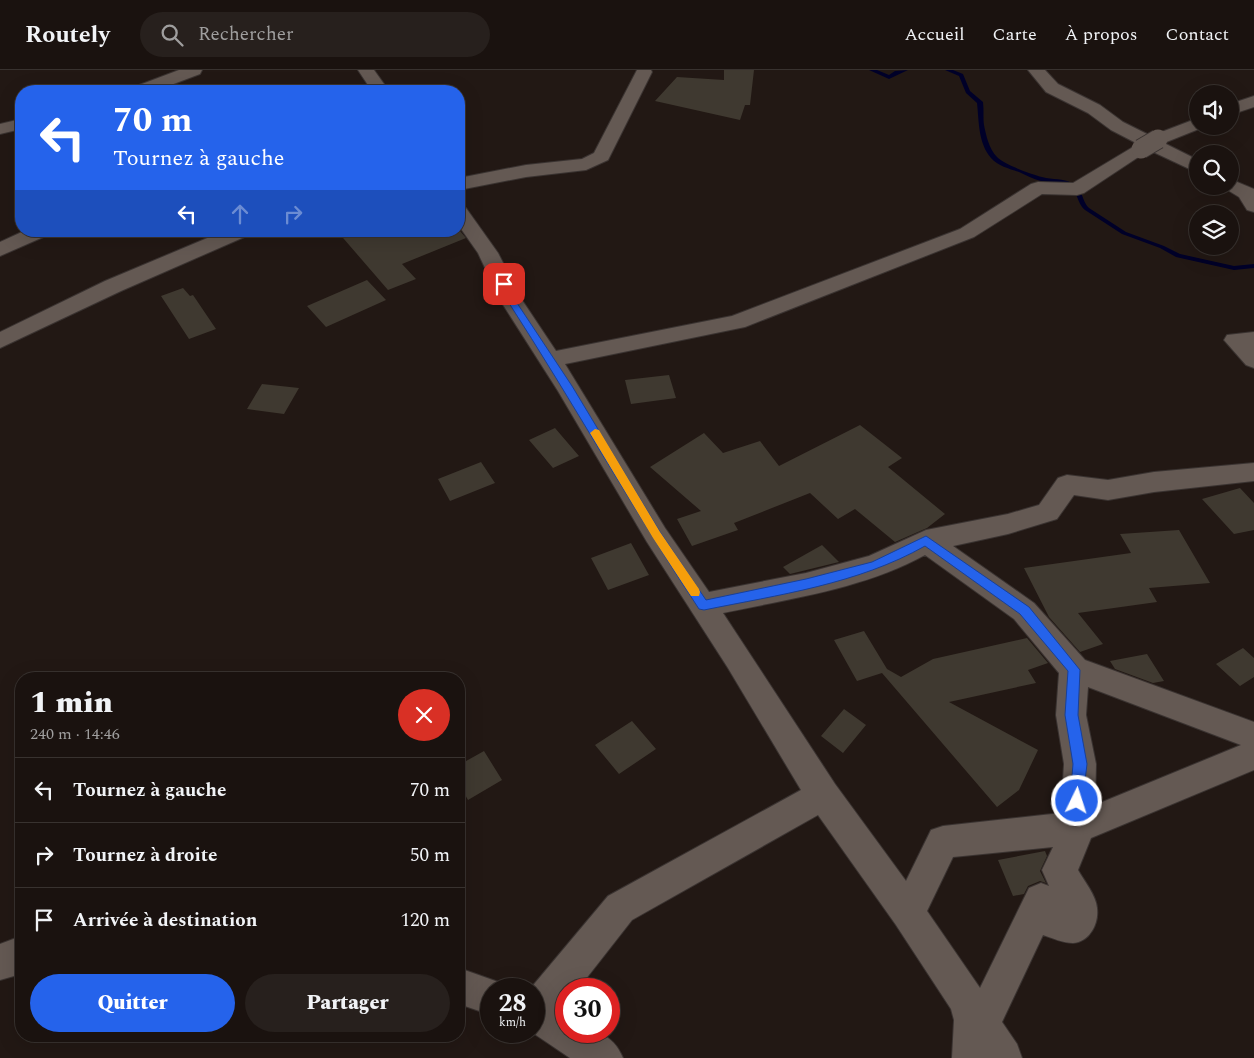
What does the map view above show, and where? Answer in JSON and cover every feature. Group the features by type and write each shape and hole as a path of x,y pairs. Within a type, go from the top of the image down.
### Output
{"street":[{"path":"155,85 194,70"},
{"path":"366,70 376,85"},
{"path":"1036,70 1052,88 1094,109 1117,126 1189,163"},
{"path":"465,183 595,161 601,156 644,72"},
{"path":"1239,107 1254,101"},
{"path":"0,129 15,125"},
{"path":"549,360 738,322 966,233 1038,188 1076,189 1150,144 1189,127"},
{"path":"1239,190 1247,194 1254,206"},
{"path":"465,220 488,253 511,300 568,388 656,535 704,605 823,795 908,913 966,999 973,1020 970,1058"},
{"path":"0,250 28,237"},
{"path":"0,341 113,286 228,237"},
{"path":"1254,339 1235,340 1254,360"},
{"path":"704,605 806,584 874,566 926,541 1008,524 1048,512 1067,485 1108,490 1154,482 1254,472"},
{"path":"926,541 1024,611 1074,670 1254,736"},
{"path":"1003,1058 982,1024 1041,900 1055,922 1074,926 1079,921 1080,907 1059,870 1073,845 1077,828 1080,764 1072,715 1074,670"},
{"path":"908,913 943,842 1077,828 1254,755"},
{"path":"545,999 620,908 823,795"},
{"path":"0,962 15,956"},
{"path":"465,988 480,993"},
{"path":"545,1019 604,1058"}],"building":[{"path":"724,70 754,70 750,105 745,105 740,120 655,101 677,77 724,80"},
{"path":"342,237 466,238 402,264 416,279 388,290"},
{"path":"367,280 386,300 326,327 307,306"},
{"path":"183,288 190,296 193,295 216,329 189,339 161,296"},
{"path":"669,375 676,398 631,404 625,380"},
{"path":"262,384 299,388 284,414 247,409"},
{"path":"860,425 902,458 888,467 945,514 927,528 895,542 855,509 838,519 810,493 734,523 738,530 692,546 677,519 701,511 650,467 704,433 723,453 760,441 779,466"},
{"path":"555,428 579,456 553,468 529,440"},
{"path":"481,462 495,483 450,501 438,479"},
{"path":"1240,488 1254,503 1254,530 1234,534 1202,499"},
{"path":"1179,530 1210,583 1149,588 1157,602 1078,613 1103,644 1080,652 1049,617 1024,568 1131,553 1120,534"},
{"path":"631,543 649,575 608,590 591,558"},
{"path":"822,545 839,562 790,574 783,567"},
{"path":"864,631 887,669 901,677 933,659 1027,638 1048,663 1028,670 1036,683 949,702 1038,750 1019,790 997,807 882,673 857,681 834,640"},
{"path":"1243,648 1254,658 1254,677 1240,686 1216,664"},
{"path":"1147,654 1164,681 1153,683 1115,669 1110,661"},
{"path":"844,709 866,725 843,753 821,736"},
{"path":"632,721 656,749 619,774 595,745"},
{"path":"484,751 502,780 468,800 465,795 465,762"},
{"path":"1045,851 1047,856 1040,871 1046,883 1040,881 1028,886 1024,894 1013,896 998,860"}],"waterway":[{"path":"872,70 889,77 905,70"},
{"path":"948,70 961,75 968,92 980,102 981,122 985,141 994,158 1007,166 1042,179 1062,181 1071,185 1079,192 1083,205 1087,209 1124,233 1162,247 1178,256 1234,268 1254,266"}],"slow traffic":[{"path":"595,433 656,535 695,592"}],"route":[{"path":"504,284 528,329 568,388 656,535 704,605 806,584 874,566 926,541 1024,611 1074,670 1072,715 1080,764 1077,801"}]}
